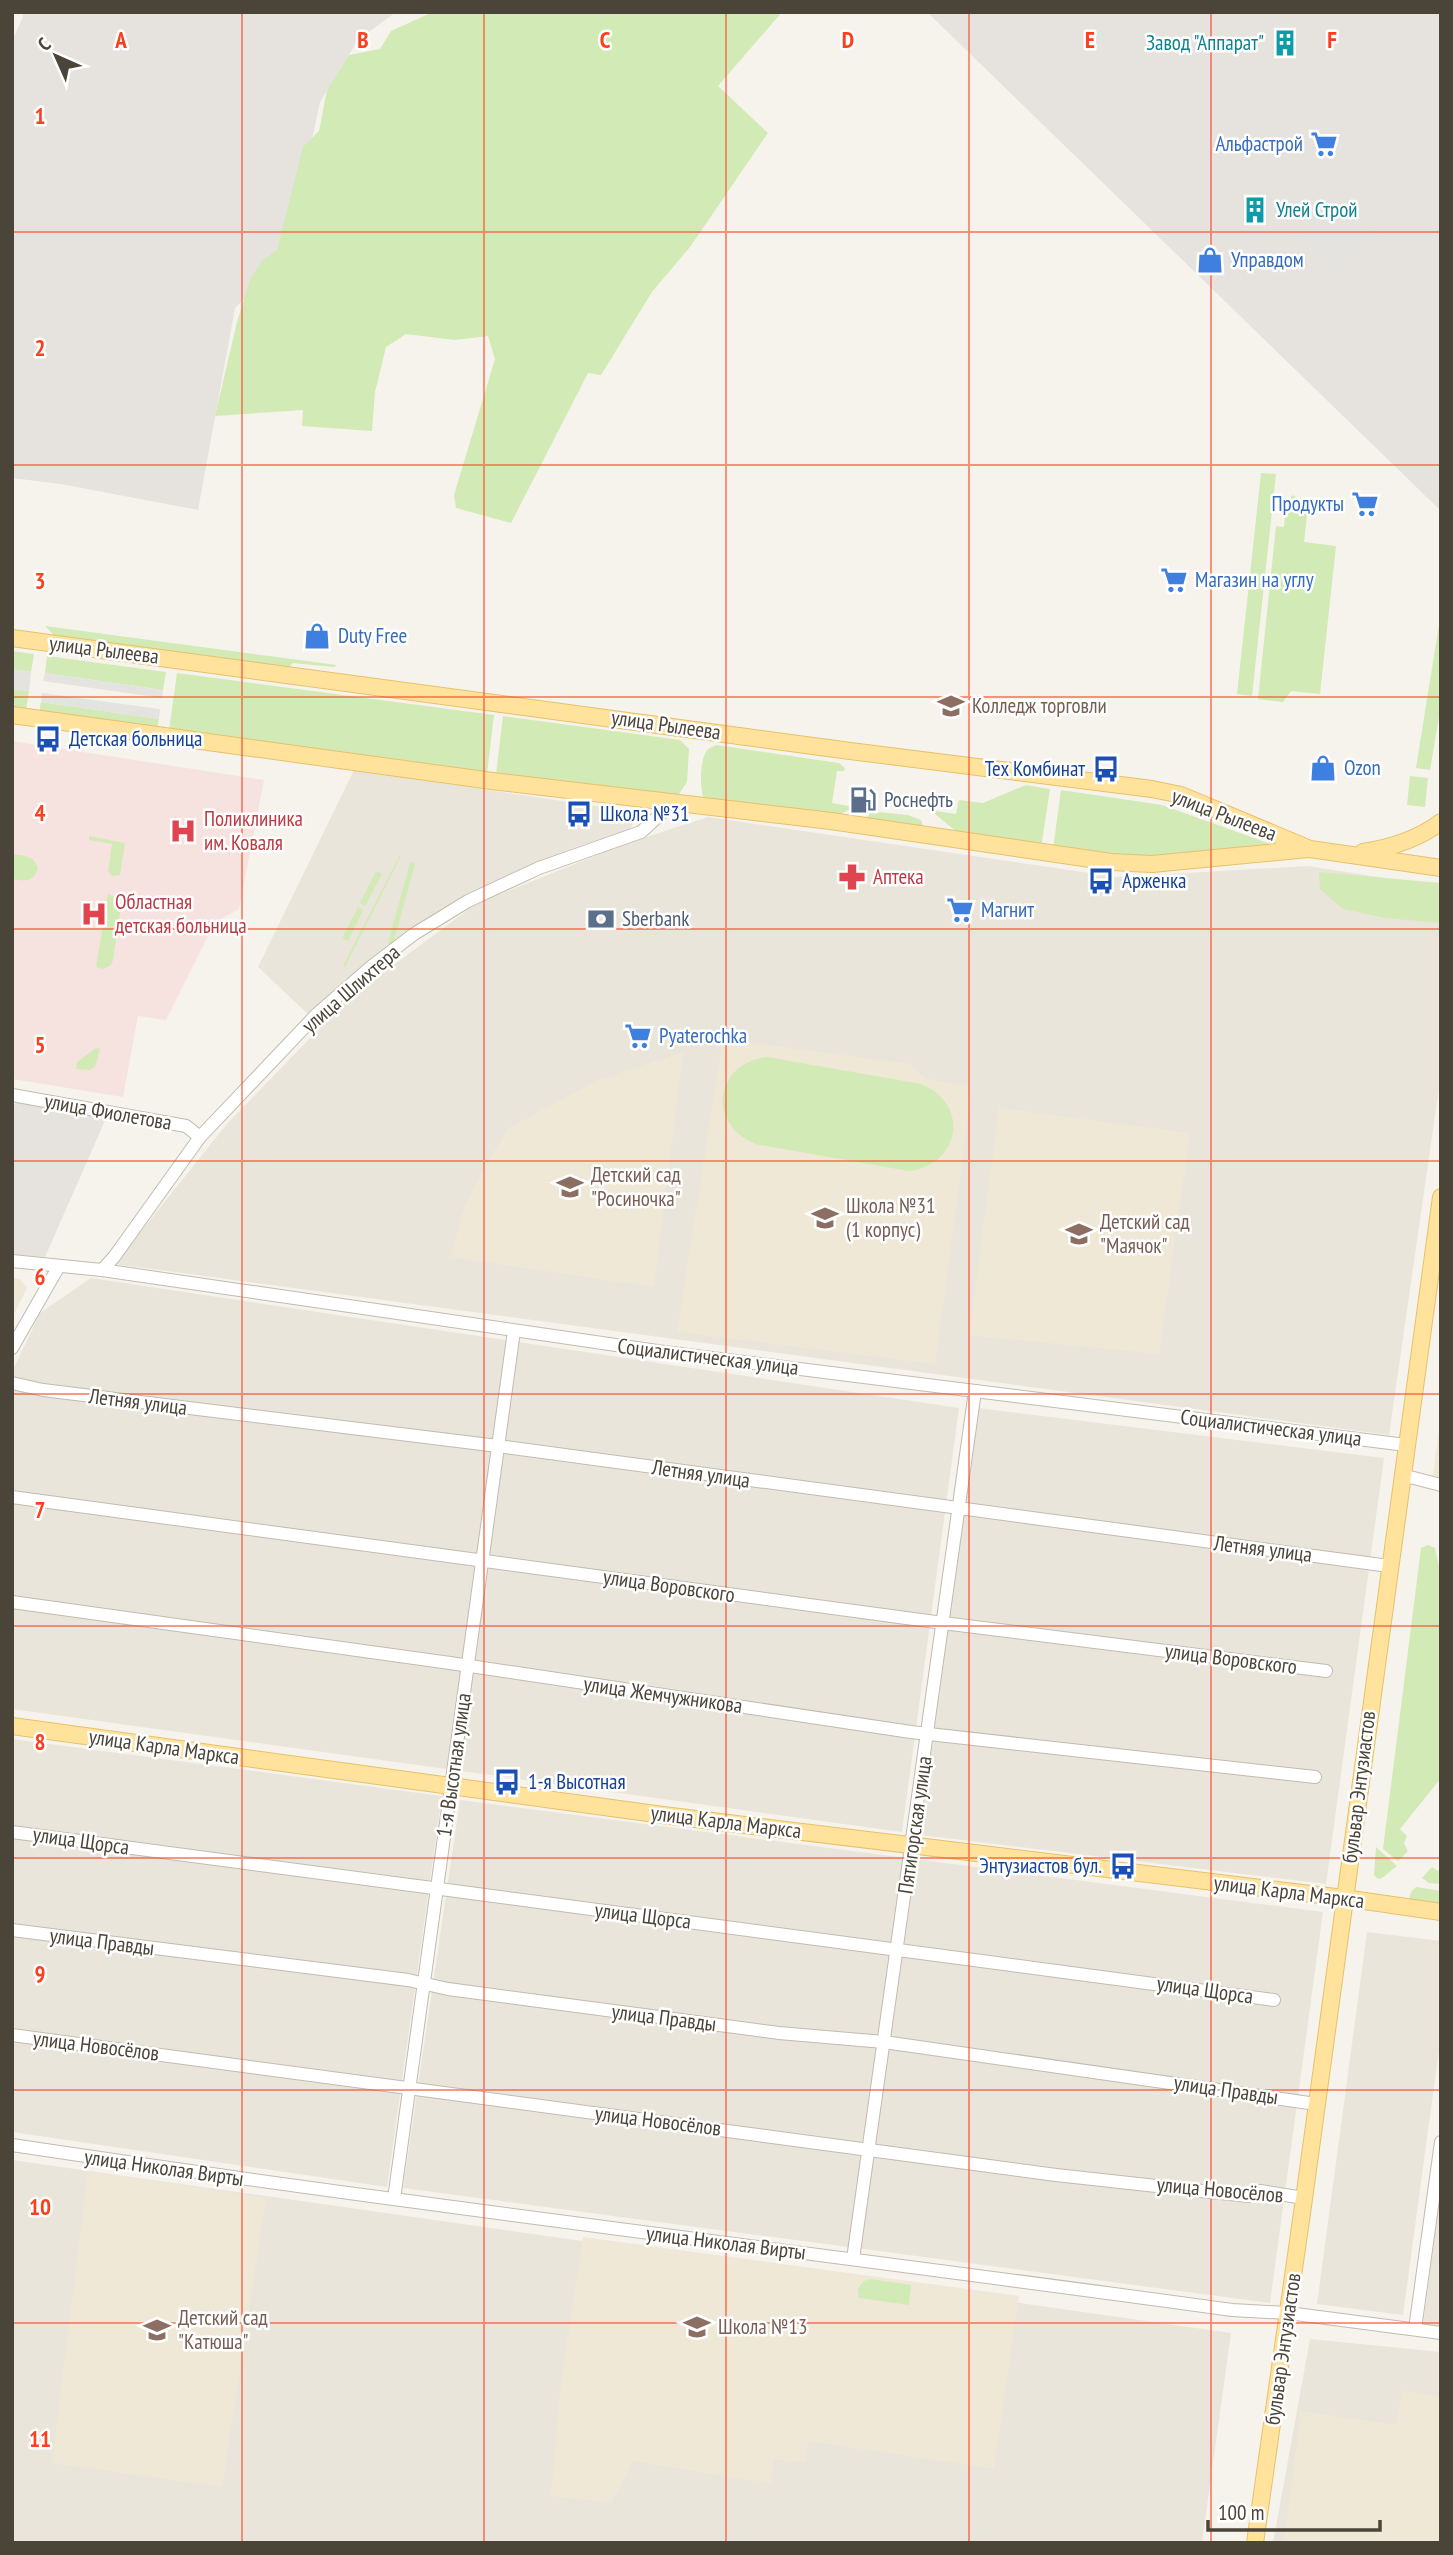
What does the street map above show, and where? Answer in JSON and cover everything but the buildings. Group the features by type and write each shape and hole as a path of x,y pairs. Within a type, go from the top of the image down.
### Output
{"main road":[{"name":"улица Рылеева","path":"12,638 841,750 1152,789 1181,795 1310,849 1441,868"},
{"name":"улица Рылеева","path":"12,715 492,781 831,821 1111,862 1152,864 1310,849"},
{"path":"1346,855 1383,849 1441,822"},
{"name":"бульвар Энтузиастов","path":"1255,2543 1289,2313 1441,1198"},
{"name":"улица Карла Маркса","path":"12,1726 663,1815 1441,1912"}],"street":[{"name":"улица Шлихтера","path":"102,1270 200,1137 317,1014 372,966 414,934 468,901 539,868 641,832 673,803"},
{"name":"улица Фиолетова","path":"12,1095 186,1126 200,1137"},
{"name":"Социалистическая улица","path":"12,1261 102,1270 514,1331 1406,1445"},
{"path":"12,1349 59,1266"},
{"name":"1-я Высотная улица","path":"394,2199 514,1331"},
{"name":"Летняя улица","path":"12,1383 43,1390 498,1446 1390,1566"},
{"name":"Пятигорская улица","path":"853,2259 975,1391"},
{"path":"1402,1475 1441,1485"},
{"name":"улица Воровского","path":"12,1497 943,1623 1326,1671"},
{"name":"улица Жемчужникова","path":"12,1602 928,1734 1315,1777"},
{"name":"улица Щорса","path":"12,1832 437,1890 898,1947 1274,2000"},
{"name":"улица Правды","path":"12,1930 424,1983 448,1989 779,2033 884,2042 1316,2104"},
{"name":"улица Новосёлов","path":"12,2035 1056,2175 1248,2196 1260,2191 1304,2198"},
{"path":"1415,2329 1441,2142"},
{"name":"улица Николая Вирты","path":"12,2145 192,2173 1232,2310 1289,2313 1441,2333"}],"shaded area":[{"path":"23,12 396,12 358,40 320,102 287,257 235,308 198,510 61,484 12,478 12,41"},
{"path":"927,12 1441,12 1441,511"},
{"path":"1334,198 1377,239 1337,280 1295,239"},
{"path":"12,669 31,672 29,691 12,689"},
{"path":"45,673 163,690 162,698 43,681"},
{"path":"42,693 160,709 159,719 41,702"},
{"name":"Областная детская больница","path":"12,741 264,780 239,909 215,922 166,1020 138,1016 123,1097 12,1079"},
{"path":"354,770 630,811 636,820 629,830 573,848 467,894 393,944 308,1014 258,967"},
{"path":"708,817 1117,877 1308,866 1441,887 1441,1074 1389,1435 115,1264 226,1125 350,997 476,904 622,845"},
{"name":"Школа №31 (1 корпус)","path":"723,1039 909,1064 926,1079 967,1085 970,1104 935,1364 677,1332"},
{"name":"Детский сад \"Росиночка\"","path":"683,1052 654,1287 451,1257 463,1210 486,1164 509,1128 598,1080"},
{"path":"20,1101 107,1116 45,1257 12,1254 12,1121 13,1105"},
{"name":"Детский сад \"Маячок\"","path":"999,1108 1190,1133 1159,1354 969,1335"},
{"path":"12,1278 20,1279 27,1288 12,1318"},
{"path":"91,1278 959,1408 902,1832 12,1709 12,1372 40,1313"},
{"path":"978,1408 1384,1458 1326,1884 920,1835"},
{"path":"1441,1415 1441,1478 1433,1475"},
{"path":"12,1739 442,1796 387,2187 12,2132"},
{"path":"460,1800 1323,1912 1270,2303 403,2188"},
{"path":"1367,1932 1441,1941 1441,2035 1403,2315 1317,2304"},
{"path":"12,2160 1231,2333 1202,2543 12,2543"},
{"name":"Детский сад \"Катюша\"","path":"88,2171 266,2198 222,2487 52,2463"},
{"path":"1441,2187 1441,2327 1423,2325"},
{"name":"Школа №13","path":"583,2237 1019,2296 994,2469 809,2441 805,2463 774,2459 771,2483 633,2461 611,2503 551,2496 561,2383"},
{"path":"1310,2339 1441,2352 1441,2543 1273,2543"},
{"path":"1402,2391 1441,2397 1441,2543 1284,2543 1301,2411 1396,2425"}],"green space":[{"path":"433,12 782,12 718,86 768,133 690,247 652,292 601,375 588,373 511,523 456,508 454,495 495,359 488,336 455,340 406,334 386,347 375,392 372,431 302,426 303,410 215,416 237,322 250,280 262,261 277,250 303,147 319,131 327,90 349,55 380,49 391,31"},
{"path":"1261,473 1276,474 1252,696 1237,694"},
{"path":"1293,495 1308,506 1304,542 1336,546 1320,694 1291,691 1283,702 1258,699 1276,526 1284,527 1286,503"},
{"path":"1441,612 1441,705 1430,770 1416,768"},
{"path":"45,626 337,665 334,667 293,663 287,669 57,638"},
{"path":"12,651 34,654 31,672 12,669"},
{"path":"47,656 166,672 163,690 45,673"},
{"path":"177,673 494,715 487,774 169,731"},
{"path":"12,689 29,691 26,711 12,710"},
{"path":"41,702 159,719 157,730 39,713"},
{"path":"503,716 680,740 689,749 687,782 677,797 496,775"},
{"path":"716,745 839,763 845,768 844,771 837,771 832,803 854,807 835,817 705,800 701,784 702,762 707,751"},
{"path":"1410,776 1428,778 1425,807 1407,805"},
{"path":"1026,785 1050,789 1041,848 957,832 930,810 956,814 959,800 983,803"},
{"path":"1061,790 1162,805 1287,850 1146,859 1053,849"},
{"path":"869,813 908,815 921,820 924,829 865,822"},
{"path":"89,836 125,843 120,875 112,876 108,871 112,844 89,840"},
{"path":"12,854 28,857 37,864 34,877 12,879"},
{"path":"400,855 345,967 343,966"},
{"path":"410,863 415,864 393,944 390,945 388,943"},
{"path":"376,871 382,874 365,906 360,903"},
{"path":"1319,872 1441,883 1441,923 1385,918 1343,909 1320,889"},
{"path":"108,894 117,898 121,905 113,960 111,965 103,969 96,967"},
{"path":"358,907 363,910 348,941 342,938"},
{"path":"96,1048 100,1049 95,1067 90,1070 76,1069 77,1062"},
{"path":"767,1057 921,1084 937,1093 947,1105 953,1132 949,1146 940,1157 926,1166 909,1171 755,1144 739,1134 729,1122 723,1095 727,1082 736,1070"},
{"path":"1428,1545 1435,1548 1441,1576 1441,1715 1438,1714 1441,1717 1441,1778 1400,1829 1407,1836 1404,1843 1408,1851 1398,1861 1383,1849 1421,1548"},
{"path":"1376,1847 1397,1866 1378,1879 1374,1875"},
{"path":"1432,1867 1438,1871 1441,1868 1441,1884 1429,1883 1422,1878"},
{"path":"1416,1887 1441,1891 1441,1904 1409,1899"},
{"path":"871,2279 911,2285 909,2305 859,2298 858,2288 864,2281"}],"place":[{"name":"Завод \"Аппарат\"","path":"1285,43"},
{"name":"Альфастрой","path":"1324,144"},
{"name":"Улей Строй","path":"1255,210"},
{"name":"Управдом","path":"1210,260"},
{"name":"Продукты","path":"1365,504"},
{"name":"Магазин на углу","path":"1174,580"},
{"name":"Duty Free","path":"317,636"},
{"name":"Колледж торговли","path":"951,706"},
{"name":"Детская больница","path":"48,739"},
{"name":"Ozon","path":"1323,768"},
{"name":"Тех Комбинат","path":"1106,769"},
{"name":"Роснефть","path":"863,800"},
{"name":"Школа №31","path":"579,814"},
{"name":"Поликлиника им. Коваля","path":"183,831"},
{"name":"Аптека","path":"852,877"},
{"name":"Арженка","path":"1101,881"},
{"name":"Магнит","path":"960,910"},
{"name":"Областная детская больница","path":"94,914"},
{"name":"Sberbank","path":"601,919"},
{"name":"Pyaterochka","path":"638,1036"},
{"name":"Детский сад \"Росиночка\"","path":"570,1187"},
{"name":"Школа №31 (1 корпус)","path":"825,1218"},
{"name":"Детский сад \"Маячок\"","path":"1079,1234"},
{"name":"1-я Высотная","path":"507,1782"},
{"name":"Энтузиастов бул.","path":"1123,1866"},
{"name":"Школа №13","path":"697,2327"},
{"name":"Детский сад \"Катюша\"","path":"157,2330"}]}
